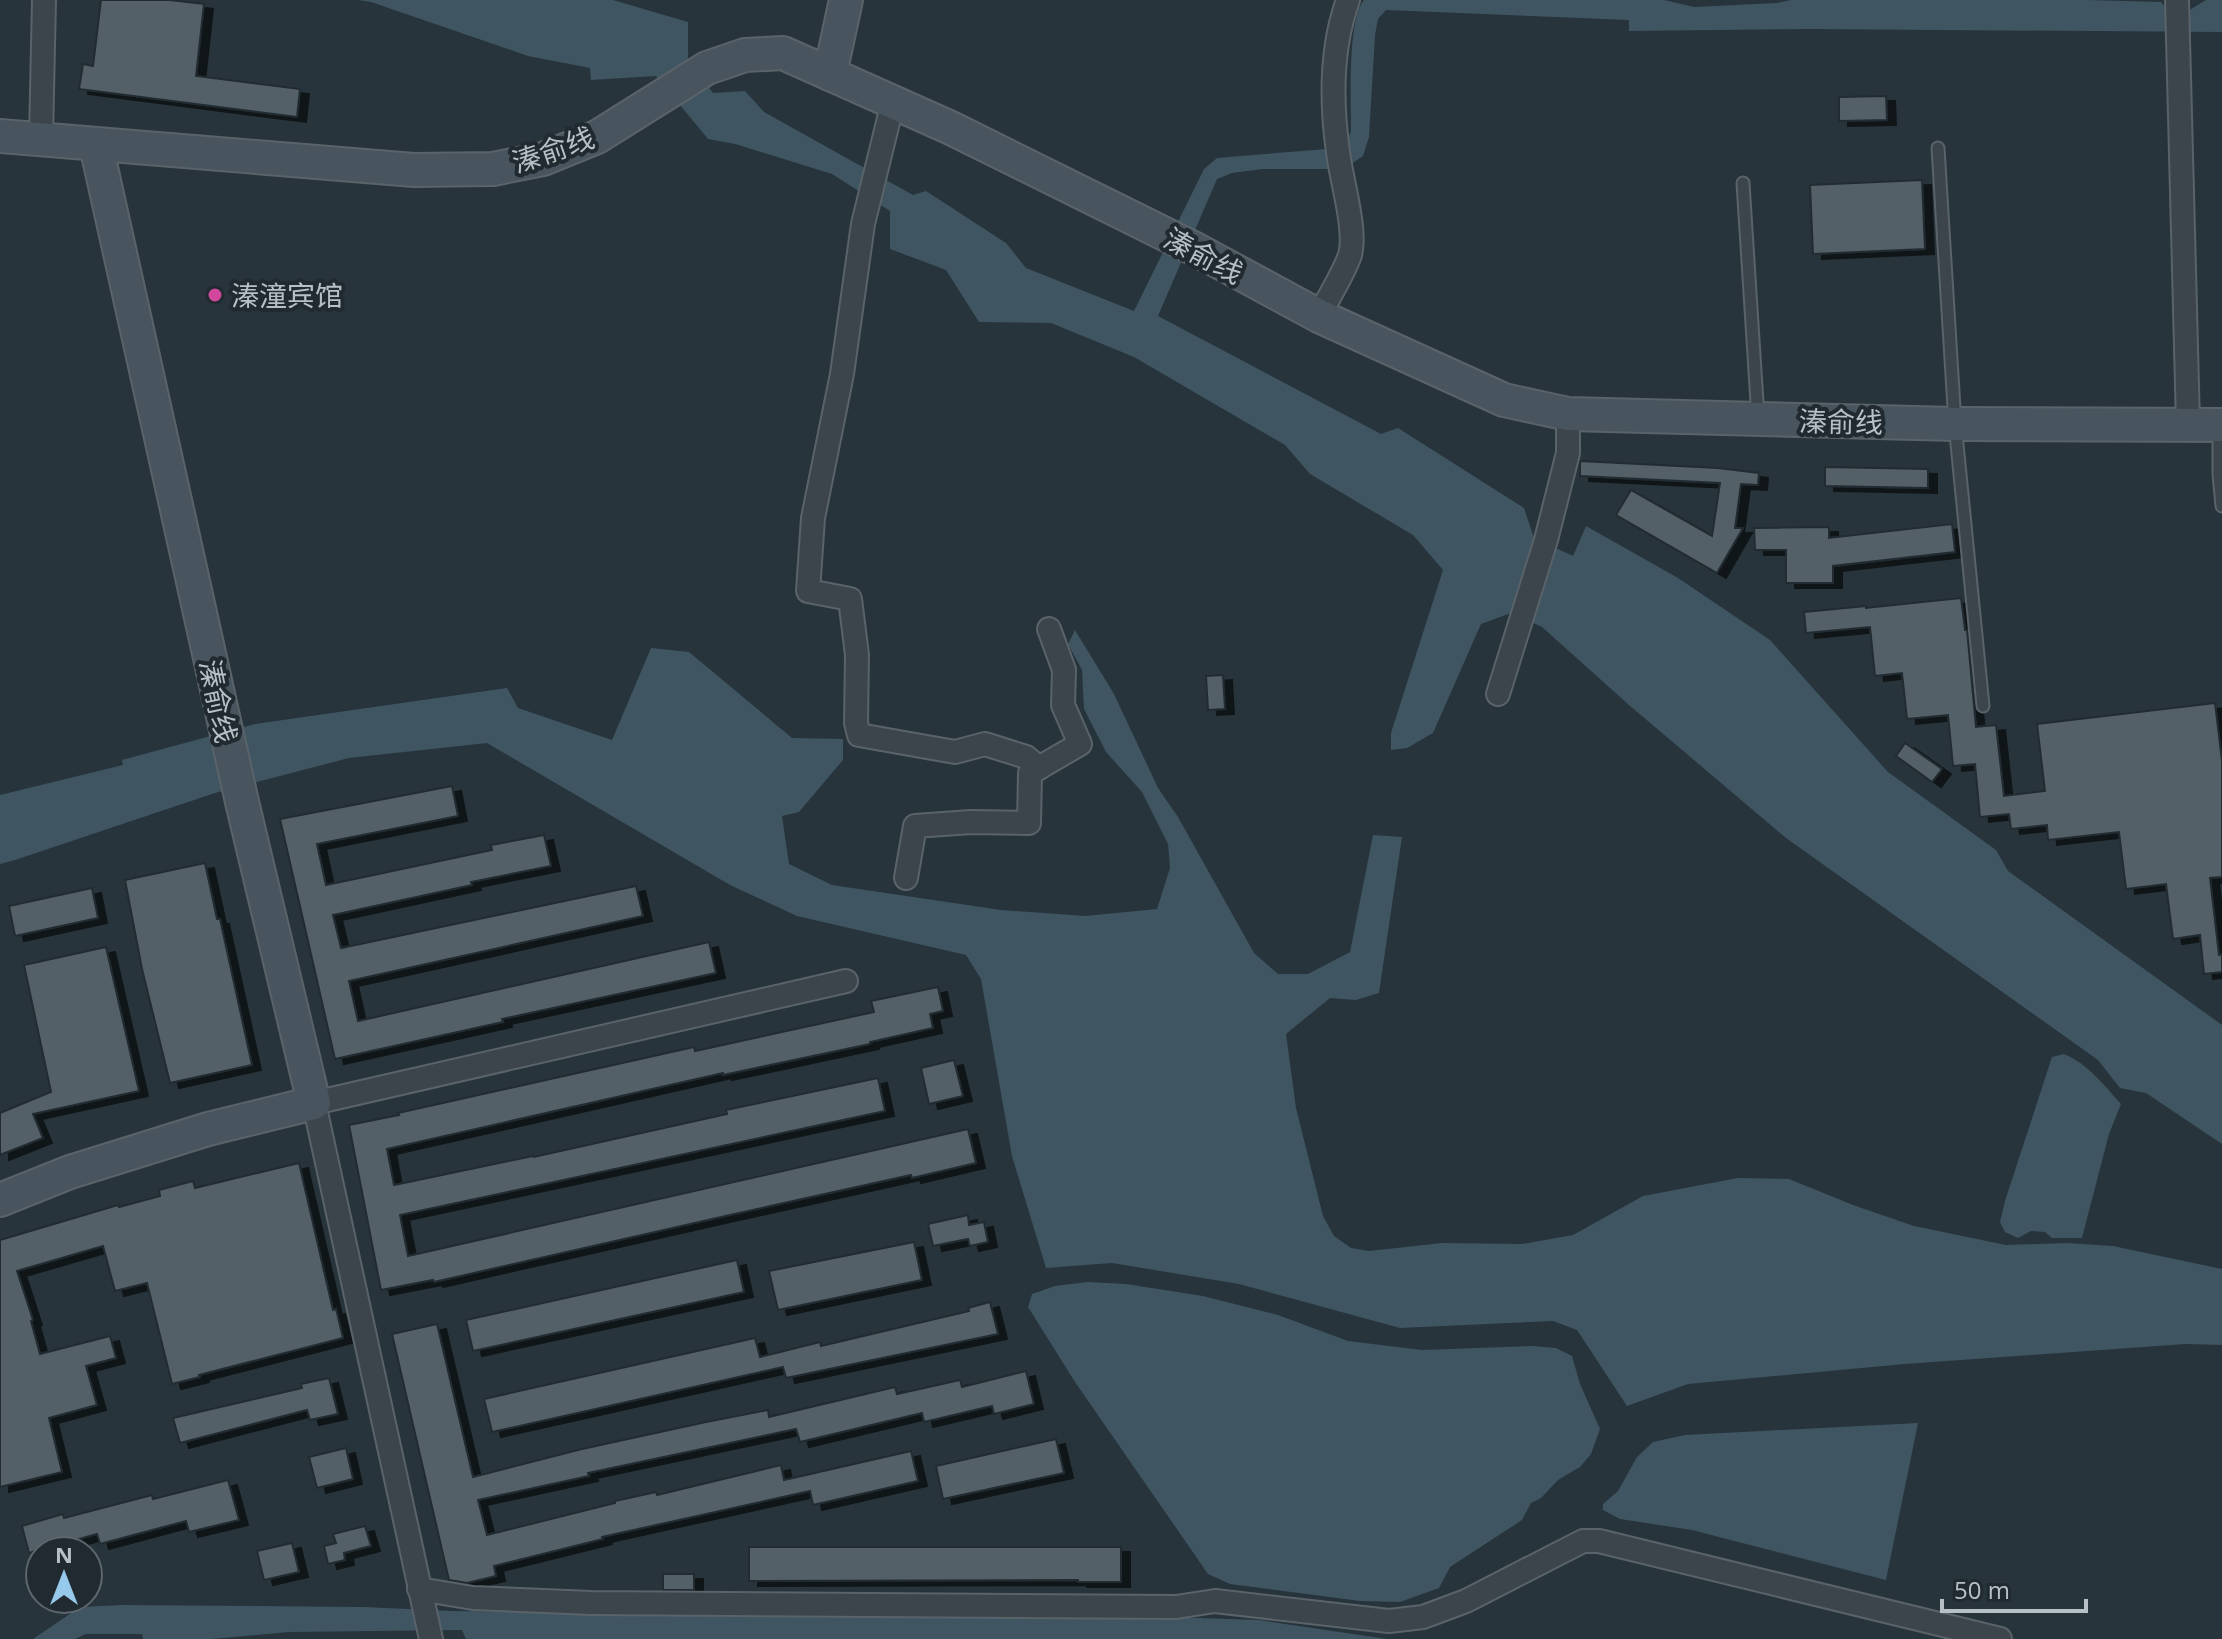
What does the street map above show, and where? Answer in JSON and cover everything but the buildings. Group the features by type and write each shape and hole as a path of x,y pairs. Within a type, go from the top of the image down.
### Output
{"main road":[{"path":"830,74 846,0"},
{"name":"溱俞线","path":"314,1103 223,719 96,145 414,170 493,169 543,159 597,137 707,68 745,55 783,53 951,128 1197,250 1319,316 1504,400 1568,414 1955,424 2209,425"},
{"path":"0,136 96,145"},
{"path":"0,1200 70,1172 208,1129 314,1103"}],"street":[{"path":"41,138 44,0"},
{"path":"1319,316 1350,255 1351,232 1337,151 1333,94 1339,26 1348,0"},
{"path":"2177,0 2209,425"},
{"path":"893,102 863,224 842,374 813,518 808,591 850,599 857,655 856,723 859,735 955,752 985,744 1026,757 1039,768"},
{"path":"1498,694 1546,540 1568,453 1568,414"},
{"path":"906,878 915,826 971,822 1029,823 1030,773 1080,744 1063,705 1064,670 1049,629"},
{"path":"431,1638 314,1103 846,981"},
{"path":"421,1596 591,1603 1176,1607 1215,1601 1389,1621 1423,1617 1466,1601 1583,1541 1599,1541 1963,1634 2000,1639"}],"lane":[{"path":"1938,148 1955,424 1983,706"},
{"path":"1743,183 1758,419"},
{"path":"2209,425 2222,506"}],"water":[{"path":"358,0 613,0 688,22 688,59 713,93 745,91 764,112 913,195 926,191 1006,243 1026,268 1134,311 1204,169 1217,158 1326,149 1345,143 1351,132 1352,43 1364,0 1664,0 1694,7 1791,0 2087,0 2161,2 2168,11 2188,11 2206,0 2222,0 2222,32 1629,31 1629,20 1386,10 1378,19 1375,35 1369,137 1363,156 1348,166 1263,169 1232,173 1217,179 1158,316 1381,434 1398,428 1524,508 1534,538 1573,556 1586,526 1678,578 1770,640 1888,772 1996,850 2008,871 2222,1025 2222,1144 2146,1093 2120,1088 2098,1060 1786,838 1542,627 1511,613 1481,624 1433,733 1407,748 1391,750 1391,733 1443,570 1413,535 1310,474 1285,445 1134,357 1051,323 979,322 946,270 890,249 890,211 832,174 735,144 708,139 656,76 591,80 590,68 528,56"},
{"path":"1075,630 1114,694 1158,788 1178,817 1254,953 1278,974 1308,974 1350,952 1373,835 1402,837 1379,993 1356,1000 1330,998 1286,1034 1296,1108 1323,1216 1334,1236 1351,1248 1369,1251 1442,1243 1522,1244 1573,1235 1643,1196 1738,1178 1789,1179 1914,1226 2006,1245 2067,1243 2113,1246 2222,1269 2222,1345 2185,1344 1905,1364 1688,1384 1627,1406 1577,1330 1553,1321 1400,1328 1239,1284 1112,1263 1046,1268 1012,1156 981,979 966,955 797,916 730,885 487,743 349,758 215,793 0,864 0,795 123,765 122,760 255,724 507,688 518,708 612,740 651,648 689,652 792,738 843,739 843,760 799,812 782,816 789,864 832,885 1001,910 1085,916 1157,909 1170,868 1168,844 1142,792 1106,752 1084,709 1082,670 1068,644"},
{"path":"2064,1054 2088,1069 2121,1104 2109,1134 2082,1238 2052,1238 2045,1232 2031,1231 2018,1238 2005,1232 2000,1222 2005,1201 2052,1057"},
{"path":"1088,1282 1126,1284 1203,1296 1278,1315 1348,1341 1422,1350 1556,1348 1572,1356 1580,1384 1600,1429 1591,1454 1580,1467 1558,1480 1541,1498 1531,1503 1522,1520 1450,1567 1439,1588 1400,1602 1360,1601 1230,1584 1208,1574 1075,1382 1028,1307 1032,1294 1055,1286"},
{"path":"1918,1423 1886,1580 1692,1530 1620,1519 1603,1510 1603,1504 1618,1491 1637,1457 1653,1442 1685,1435"},
{"path":"104,1606 1169,1617 1259,1620 1387,1639 466,1639 462,1630 289,1632 212,1639 143,1639 142,1634 86,1634 75,1639 33,1639 68,1615 104,1615"}],"place":[{"name":"溱潼宾馆","path":"215,295"}]}
